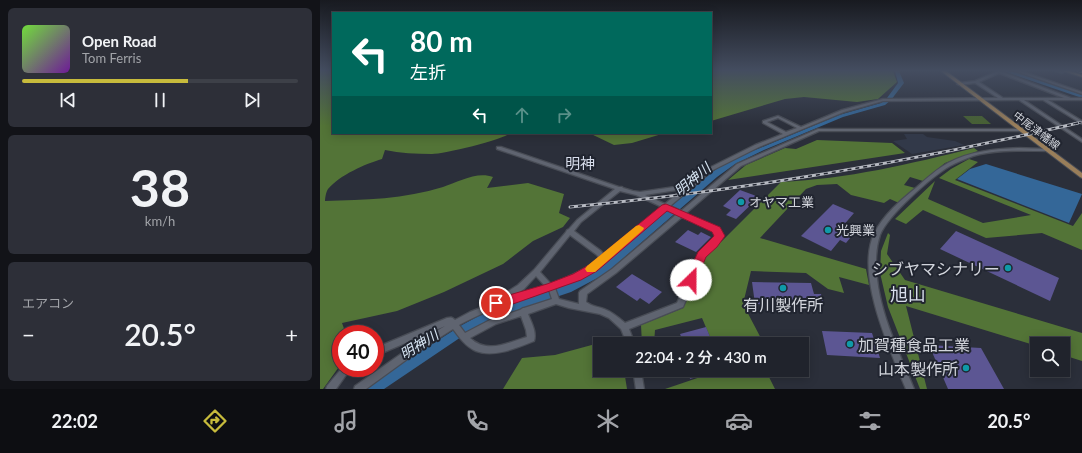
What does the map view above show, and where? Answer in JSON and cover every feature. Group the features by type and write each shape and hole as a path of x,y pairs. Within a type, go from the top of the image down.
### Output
{"main road":[{"name":"中尾津幡線","path":"966,89 1082,176"}],"street":[{"path":"987,89 1003,100"},
{"path":"1044,89 1073,100"},
{"path":"358,389 455,326 496,305 551,288 577,277 593,268 603,258 667,207 711,169 733,156 800,128 843,111 883,100 1080,100"},
{"path":"1020,100 1082,141"},
{"path":"1045,100 1082,123"},
{"path":"786,134 764,122 778,116 800,128"},
{"path":"808,126 816,129 1020,130"},
{"path":"589,308 582,303 583,293 614,272 679,212 739,165 816,129"},
{"path":"500,148 517,155 557,166 636,193 716,230 720,236 713,245 701,255 680,305 624,327"},
{"path":"910,389 879,305 874,280 874,250 878,234 886,220 897,208 943,168 953,162 984,152 1048,150"},
{"path":"636,193 689,187"},
{"path":"496,305 498,302 521,288 569,231 620,188"},
{"path":"569,231 599,253 603,258"},
{"path":"536,272 551,288 556,301"},
{"path":"463,336 493,322 556,301 601,311 612,316 624,327 628,337"},
{"path":"384,348 450,320 475,348 491,352 531,340 530,330 523,311"},
{"path":"330,389 340,377"},
{"path":"637,377 640,389"}],"shaded area":[{"path":"904,134 923,134 927,137 955,141 964,145 912,154 893,141 907,139"}],"green space":[{"path":"320,89 332,89 332,134 508,134 485,143 432,154 414,154 385,150 382,159 353,171 339,179 327,190 325,201 369,199 429,191 481,175 493,177 487,188 528,183 564,194 559,213 570,218 563,227 533,241 503,264 444,292 397,311 342,323 343,325 332,325 332,376 323,389 320,389"},
{"path":"712,89 889,89 878,99 857,102 804,97 785,99 712,121"},
{"path":"963,116 982,116 991,124 972,124"},
{"path":"591,134 662,134 632,143 614,145"},
{"path":"817,140 892,143 905,153 728,180 746,165 785,148 796,149"},
{"path":"974,148 978,151 945,163 923,181 910,177 904,185 915,188 899,203 890,199 884,203 851,195 837,184 817,185 806,189 760,238 866,269 869,285 839,277 844,293 828,289 806,273 751,271 743,304 760,337 710,337 702,318 655,330 654,337 642,337 641,325 683,308 706,257 781,182 830,178 902,165"},
{"path":"969,159 978,162 955,180 1073,226 1082,213 1082,250 1042,233 986,238 923,210 906,224 895,219 935,181 928,199 983,223 1031,215 939,178"},
{"path":"888,233 890,235 887,254 905,280 1082,333 1082,361 1070,357 1070,337 1030,337 1030,344 906,306 927,389 920,389 888,307 880,273 881,251"},
{"path":"593,345 593,377 625,377 627,389 503,389 522,358 555,355"},
{"path":"700,377 769,377 775,389 665,389"}],"water":[{"path":"1056,89 1067,89 1082,95 1082,98"},
{"path":"986,164 1082,194 1069,223 957,179 970,169"}],"building":[{"name":"オヤマ工業","path":"740,190 759,197 736,219 726,215 731,210 723,206"},
{"name":"光興業","path":"833,204 854,213 842,227 855,232 846,243 840,240 831,251 801,236"},
{"path":"688,230 698,235 701,232 711,237 696,252 675,242"},
{"name":"シブヤマシナリー","path":"956,231 1059,278 1050,301 940,249"},
{"path":"632,274 662,292 649,304 640,298 637,301 616,287"},
{"name":"有川製作所","path":"752,282 811,283 814,294 821,294 824,305 755,304"},
{"path":"706,327 710,337 681,337 680,334"},
{"name":"加賀種食品工業","path":"822,331 872,333 880,358 827,355"},
{"name":"山本製作所","path":"929,345 981,348 1004,389 948,389"}],"waterway":[{"name":"明神川","path":"373,389 466,328 490,315 567,289 601,271 714,175 732,162 841,116 883,104 896,89"}],"railway":[{"path":"1073,124 1082,122"},
{"path":"570,207 698,193 825,174 952,150 1078,123"}],"slow traffic":[{"path":"591,269 639,228"}],"place":[{"name":"オヤマ工業","path":"741,202"},
{"name":"光興業","path":"828,230"},
{"name":"シブヤマシナリー","path":"1008,268"},
{"name":"有川製作所","path":"783,288"},
{"name":"加賀種食品工業","path":"850,344"},
{"name":"山本製作所","path":"966,368"}],"district":[{"name":"明神","path":"580,163"},
{"name":"旭山","path":"908,294"}],"route":[{"path":"496,303 496,305 551,288 577,277 593,268 603,258 666,207 716,230 720,236 713,245 701,255 691,280"}]}
